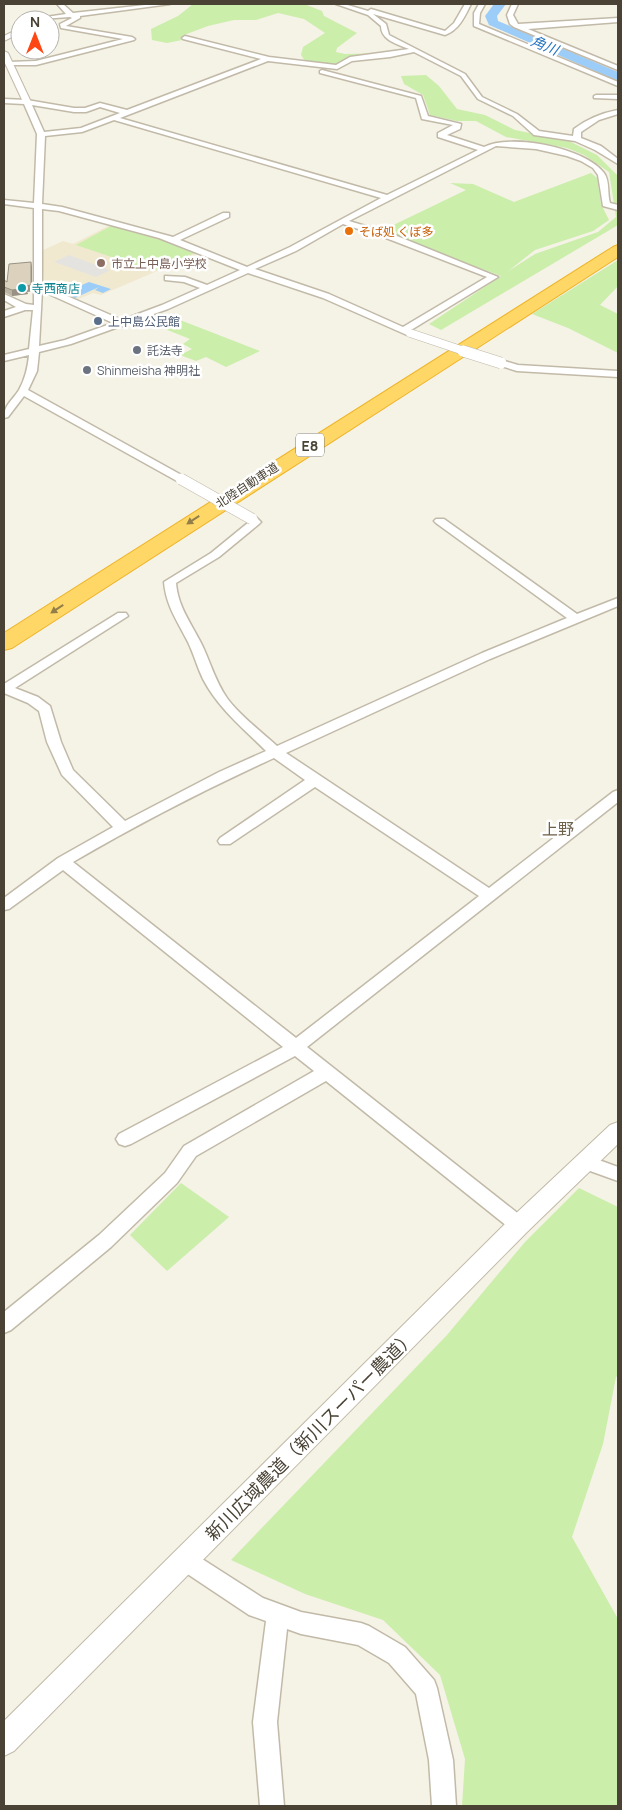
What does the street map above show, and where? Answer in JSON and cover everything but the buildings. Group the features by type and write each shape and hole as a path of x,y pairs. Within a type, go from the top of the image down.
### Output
{"highway":[{"name":"北陸自動車道","path":"4,625 215,489 618,237"},
{"name":"北陸自動車道","path":"4,643 230,496 618,250"}],"street":[{"path":"60,4 70,15 94,20"},
{"path":"60,16 168,4"},
{"path":"339,4 370,14 388,26 384,32 387,36 463,75 480,98 515,115 537,133 580,140 598,148 618,162"},
{"path":"350,8 360,8 445,33 449,32 464,17 468,4"},
{"path":"482,4 477,14 476,25 618,84"},
{"path":"515,4 510,16 513,24 516,26 618,68"},
{"path":"8,64 36,63 132,39 62,25 78,17"},
{"path":"516,26 528,27 618,20"},
{"path":"184,38 414,94 419,97 425,117 457,124 457,127 441,135 484,149"},
{"path":"41,134 82,130 267,58 337,67 350,59 390,55 414,50"},
{"path":"4,53 41,134 38,206 38,308 35,351 32,371 23,391 4,415"},
{"path":"596,97 618,97"},
{"path":"4,101 27,102 74,110 86,110 100,105 128,112"},
{"path":"618,112 596,119 582,126 577,131 580,140 603,157 618,172"},
{"path":"113,118 390,198"},
{"path":"4,358 35,351 124,324 208,288 293,248 342,221 495,144 504,143 570,154 588,162 602,173 605,186 603,198 606,204 618,208"},
{"path":"4,202 78,213 174,240 248,270 326,296 407,332 517,368 618,374"},
{"path":"174,240 226,215"},
{"path":"342,221 389,236 494,277 407,332"},
{"path":"168,278 185,280 208,288"},
{"path":"38,286 124,324"},
{"path":"6,300 24,307 38,308"},
{"path":"4,314 24,307"},
{"path":"23,391 255,522 239,539 206,562 170,582 172,596 181,620 195,643 208,677 223,702 274,751 490,896"},
{"path":"440,521 576,619"},
{"path":"4,905 63,862 122,827 274,751 390,702 486,656 618,602"},
{"path":"4,688 122,616"},
{"path":"4,688 33,700 45,709 54,742 67,772 122,827"},
{"path":"224,841 315,780"},
{"path":"125,1139 295,1048 618,795"},
{"path":"63,862 519,1225"},
{"path":"4,1324 105,1241 171,1178 190,1151 327,1072"},
{"name":"新川広域農道（新川スーパー農道）","path":"4,1741 519,1225 618,1131"},
{"path":"585,1162 618,1174"},
{"path":"185,1560 257,1607 301,1623 361,1634 396,1655 426,1688 441,1760 444,1806"},
{"path":"272,1806 265,1722 278,1615"}],"shaded area":[{"path":"110,225 169,241 199,253 101,295 93,293 76,300 45,286 41,251 63,241 73,244"},
{"path":"69,255 110,270 96,277 54,262"}],"green space":[{"path":"193,4 304,4 322,11 324,16 357,33 337,48 336,52 345,54 389,53 354,56 342,61 338,66 305,61 301,55 303,47 325,33 304,19 278,13 256,20 234,20 208,26 184,35 180,38 182,40 167,43 152,40 151,29 178,16"},
{"path":"426,75 439,86 457,109 485,115 515,130 569,141 597,155 618,176 618,225 441,330 429,324 501,276 381,231 466,190 450,183 473,184 514,202 591,173 597,178 601,204 609,220 593,231 535,250 507,272 535,254 598,232 616,217 609,172 584,155 567,148 506,137 476,121 457,121 430,115 423,95 404,84 401,76"},
{"path":"111,226 168,242 195,253 153,271 76,245"},
{"path":"618,260 618,286 600,305 618,314 618,353 568,328 532,314"},
{"path":"162,313 260,351 226,367 206,357 196,361 180,355 192,349 183,344 190,339 145,321"},
{"path":"181,1183 229,1217 167,1271 130,1235"},
{"path":"579,1188 618,1207 618,1376 616,1377 603,1444 572,1537 618,1619 618,1806 462,1806 465,1759 440,1675 383,1620 305,1594 231,1560 447,1335 525,1242"}],"water":[{"path":"89,282 111,289 103,293 95,290 99,287 75,298 65,292"}],"waterway":[{"name":"角川","path":"500,4 491,16 493,23 618,77"}],"place":[{"name":"そば処 くぼ多","path":"349,231"},
{"name":"市立上中島小学校","path":"101,263"},
{"name":"寺西商店","path":"22,288"},
{"name":"上中島公民館","path":"98,321"},
{"name":"託法寺","path":"137,350"},
{"name":"Shinmeisha 神明社","path":"87,370"}],"district":[{"name":"上野","path":"558,829"}]}
